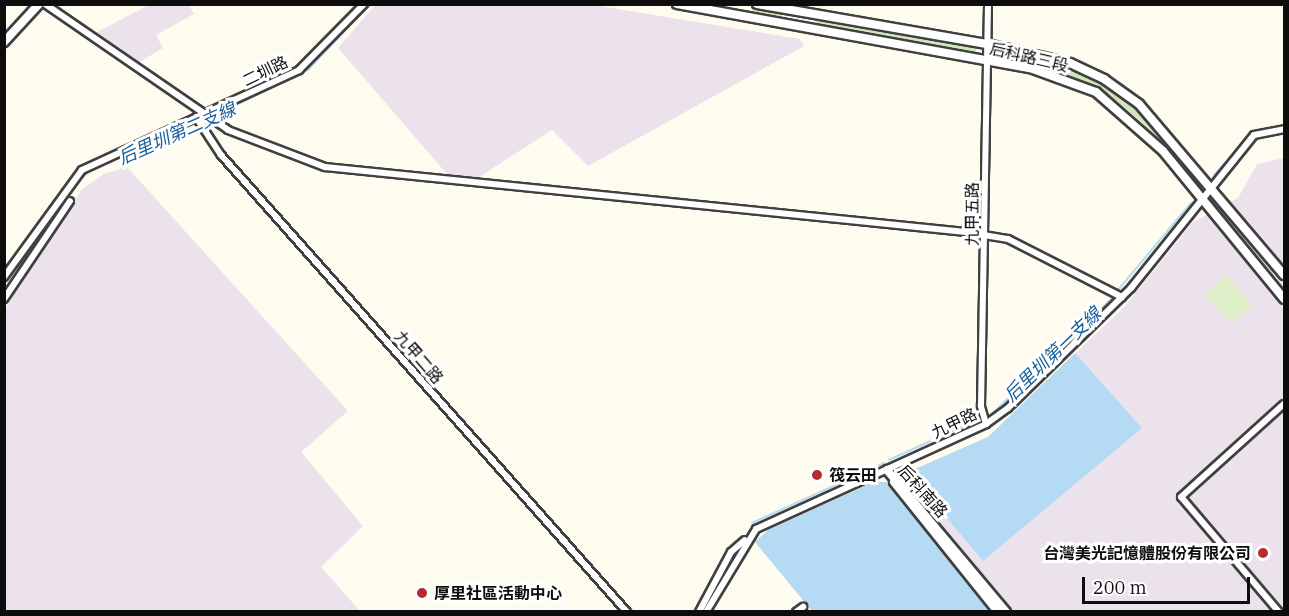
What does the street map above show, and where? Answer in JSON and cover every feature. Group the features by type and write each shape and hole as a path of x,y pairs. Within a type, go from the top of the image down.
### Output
{"street":[{"path":"4,42 39,4"},
{"path":"45,4 205,114 250,140 325,167 986,235 1056,260 1122,297"},
{"name":"二圳路","path":"4,277 82,170 299,70 364,4"},
{"name":"后科路三段","path":"677,4 1062,76 1096,92 1128,115 1202,198 1284,299"},
{"name":"后科路三段","path":"757,4 987,44 1070,63 1104,79 1139,104 1284,275"},
{"name":"九甲五路","path":"986,423 981,406 986,235 988,4"},
{"name":"九甲二路","path":"196,117 221,155 627,612"},
{"name":"九甲路","path":"699,612 730,552 770,521 887,470 986,423 1122,297 1254,135 1284,129"},
{"path":"4,299 70,201"},
{"path":"1279,612 1181,496 1284,404"},
{"name":"后科南路","path":"887,470 999,612"},
{"name":"后科南路","path":"887,470 1006,612"},
{"name":"九甲路","path":"706,612 746,540"},
{"path":"796,612 802,607"}],"shaded area":[{"path":"151,4 189,5 194,14 156,35 163,48 138,63 97,32"},
{"path":"376,4 593,5 800,39 804,46 588,166 552,130 476,179 447,174 338,48"},
{"path":"1284,158 1284,611 812,611 755,542 768,530 874,482 886,482 988,437 1126,305 1193,222 1238,198 1257,164"},
{"path":"127,167 348,411 301,452 363,526 321,567 360,611 5,611 5,309 82,189 104,174"}],"green space":[{"path":"693,5 782,13 781,21"},
{"path":"816,20 976,48 976,55 816,26"},
{"path":"1010,55 1073,71 1104,85 1143,116 1190,170 1186,174 1141,121 1102,89"},
{"path":"1226,275 1253,305 1232,324 1205,294"}],"water":[{"path":"1075,353 1142,428 983,561 908,472 988,437"},
{"path":"874,482 886,482 990,611 812,611 755,542 768,530"}],"waterway":[{"name":"后里圳第二支線","path":"212,117 309,69 370,4"},
{"name":"后里圳第二支線","path":"72,188 92,169 197,123"},
{"name":"后里圳第一支線","path":"1214,175 1254,132 1284,125"},
{"name":"后里圳第一支線","path":"1119,289 1191,203"},
{"name":"后里圳第二支線","path":"4,284 36,238"},
{"name":"后里圳第一支線","path":"992,414 1113,297"},
{"name":"后里圳第一支線","path":"889,460 979,419"},
{"name":"后里圳第一支線","path":"752,523 884,463"},
{"name":"后里圳第一支線","path":"703,612 732,557"}],"place":[{"name":"筏云田","path":"817,475"},
{"name":"台灣美光記憶體股份有限公司","path":"1263,553"},
{"name":"厚里社區活動中心","path":"422,593"}]}
